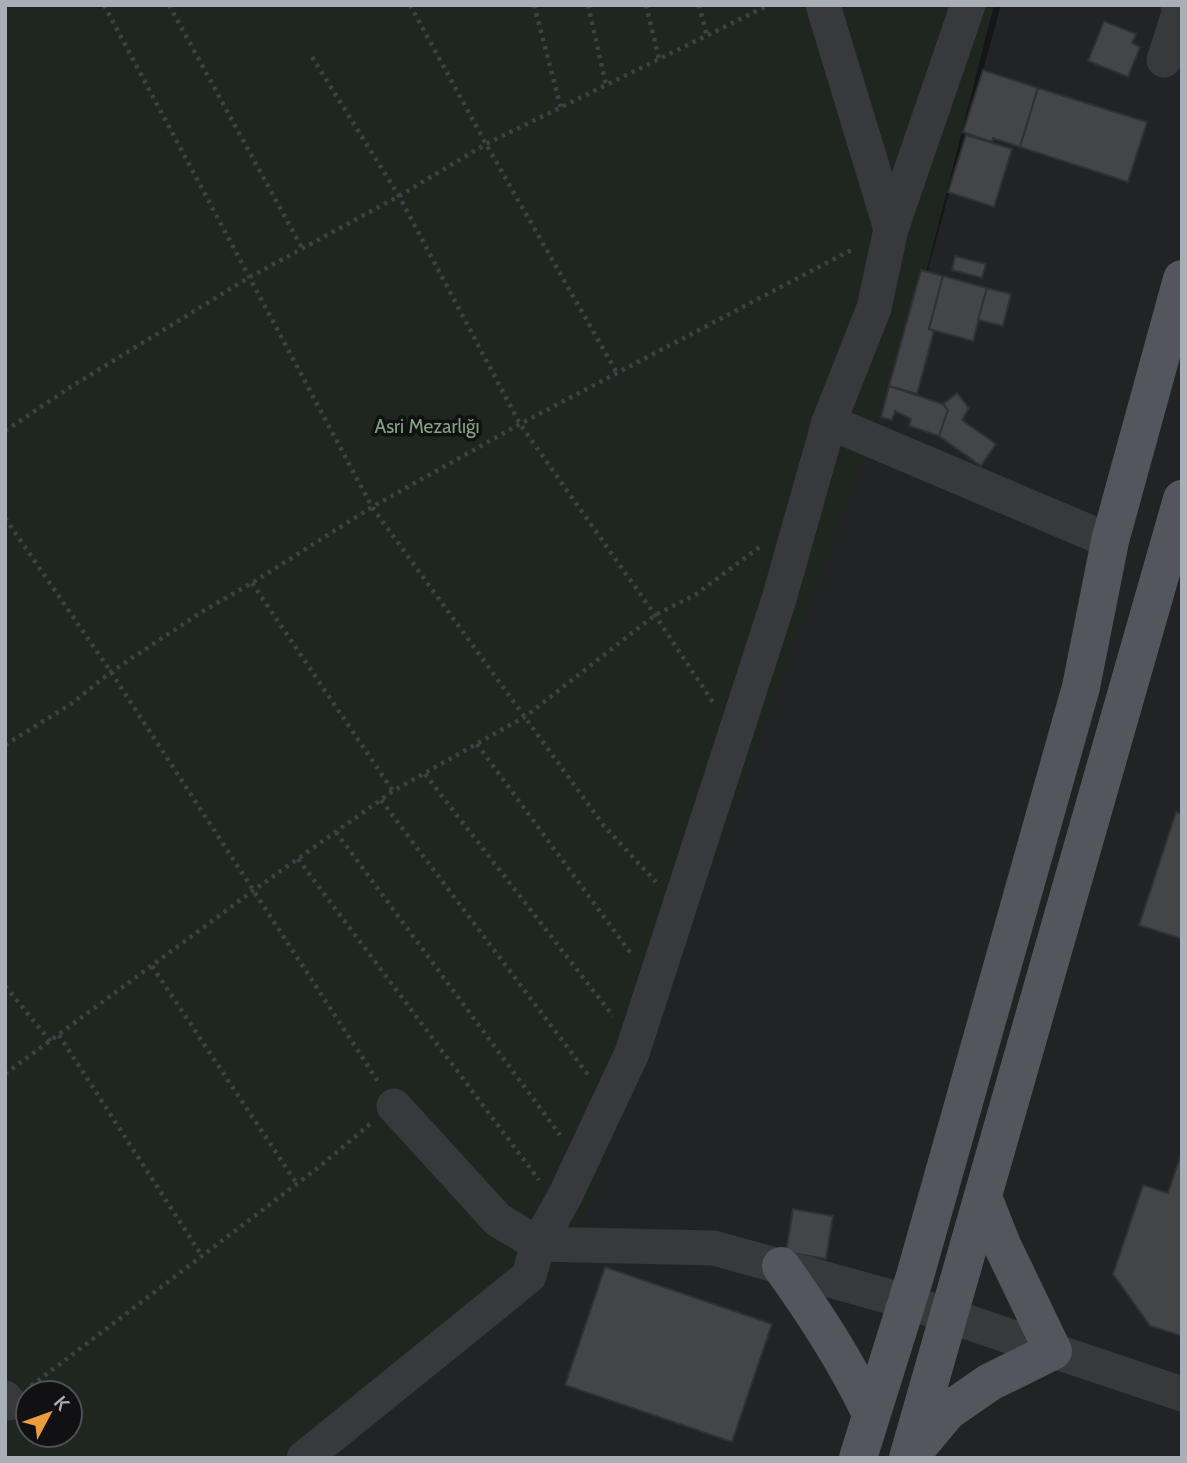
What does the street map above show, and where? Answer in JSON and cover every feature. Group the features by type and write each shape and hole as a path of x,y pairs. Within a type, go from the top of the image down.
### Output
{"main road":[{"path":"858,1458 915,1276 1080,687 1110,541 1182,279"},
{"path":"908,1458 1182,499"},
{"path":"908,1458 948,1411 989,1382 1053,1351 1002,1245 983,1197"},
{"path":"781,1266 822,1324 855,1379 871,1414"}],"street":[{"path":"823,5 891,229"},
{"path":"304,1458 529,1276 538,1244 559,1207 609,1103 635,1045 736,737 830,422 874,307 891,229 968,5"},
{"path":"1164,60 1181,7 1178,5"},
{"path":"830,422 1110,541"},
{"path":"394,1106 498,1220 538,1244 714,1248 905,1301 1182,1394"}],"path":[{"path":"104,5 372,508 604,826 680,908"},
{"path":"169,5 302,248"},
{"path":"410,5 486,144 618,373"},
{"path":"534,5 561,108"},
{"path":"588,5 606,85"},
{"path":"646,5 659,59"},
{"path":"699,5 707,36"},
{"path":"748,5 750,14"},
{"path":"5,431 69,388 248,278 400,196 486,144 769,5"},
{"path":"312,57 400,196 520,424 655,615 736,737"},
{"path":"5,745 71,704 111,672 203,611 372,508 520,424 891,229"},
{"path":"5,1074 393,791 526,716 655,615 695,595 803,515"},
{"path":"5,518 111,672 394,1106 297,1184 7,1401"},
{"path":"252,583 393,791"},
{"path":"477,744 653,984"},
{"path":"425,774 635,1045"},
{"path":"381,800 609,1103"},
{"path":"336,832 580,1163"},
{"path":"298,859 559,1207"},
{"path":"152,966 297,1184"},
{"path":"5,986 51,1041"},
{"path":"59,1035 202,1256"}],"shaded area":[{"path":"1001,5 1182,5 1182,1458 315,1458 916,313"}],"green space":[{"name":"Asri Mezarlığı","path":"5,5 994,5 916,313 569,1259 315,1458 5,1458"}],"building":[{"path":"1104,21 1136,34 1132,43 1140,47 1128,77 1088,61"},
{"path":"983,70 1038,88 1020,147 993,138 992,142 963,132"},
{"path":"1038,88 1147,122 1128,182 1020,147"},
{"path":"966,135 1012,149 994,207 948,192"},
{"path":"955,256 986,264 982,278 952,270"},
{"path":"921,270 943,276 929,329 934,331 917,394 889,386"},
{"path":"943,276 987,288 973,341 929,329"},
{"path":"987,288 1011,294 1003,326 978,320"},
{"path":"889,386 943,404 948,410 939,436 909,426 911,419 895,411 892,420 881,417"},
{"path":"957,393 969,408 962,420 996,444 981,466 939,436 948,410 943,404"},
{"path":"1176,812 1182,814 1182,939 1139,925"},
{"path":"1182,1151 1182,1336 1150,1326 1113,1274 1143,1185 1168,1193"},
{"path":"793,1209 833,1216 826,1259 786,1252"},
{"path":"605,1267 772,1324 732,1442 565,1385"}]}
